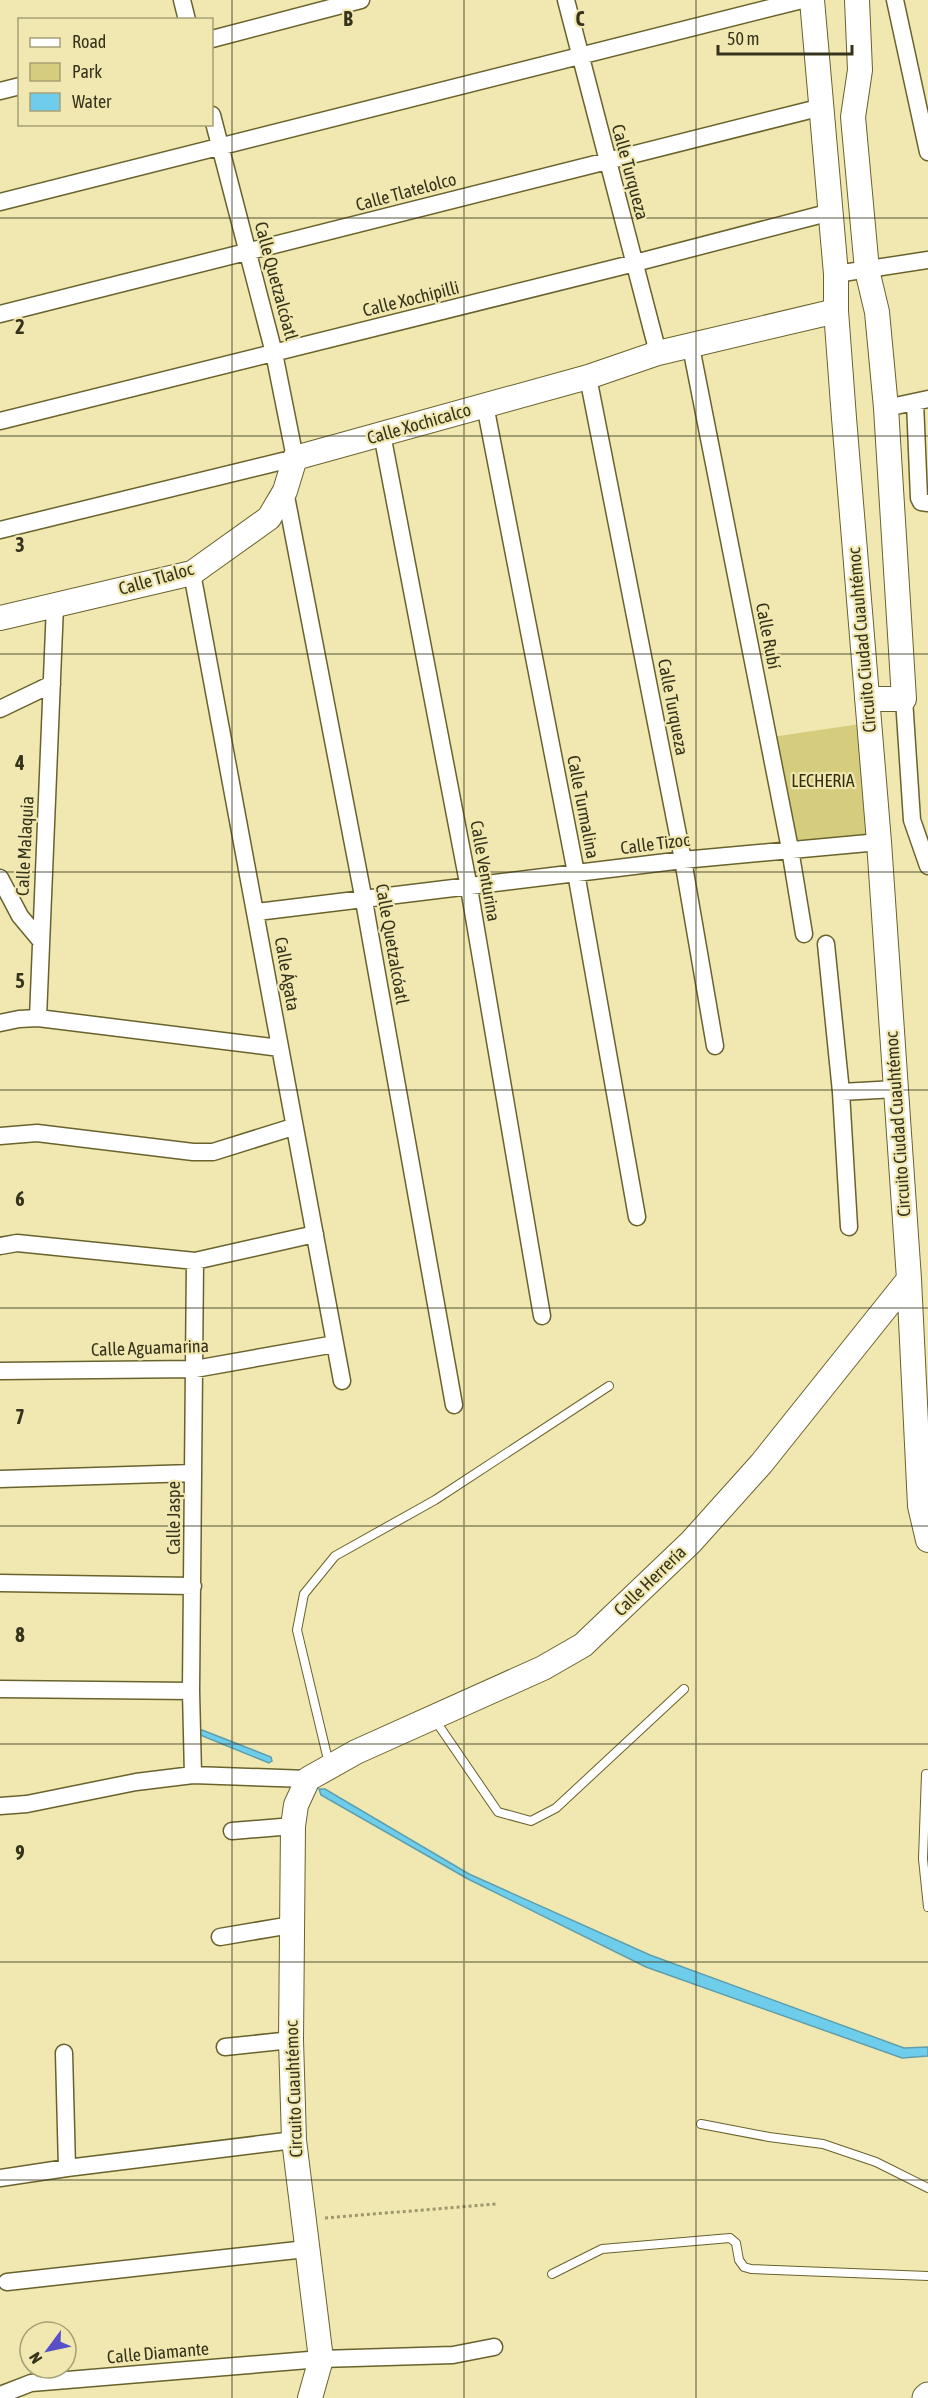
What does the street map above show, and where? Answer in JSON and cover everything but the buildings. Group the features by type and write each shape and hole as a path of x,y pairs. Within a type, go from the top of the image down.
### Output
{"main road":[{"name":"Circuito Ciudad Cuauhtémoc","path":"812,0 836,274 836,311 879,842 909,1280 920,1506 928,1540"},
{"path":"857,0 860,70 853,117 867,270 877,312 886,408 904,699 867,699"},
{"name":"Calle Xochicalco","path":"296,458 588,377 658,353 836,311"},
{"name":"Calle Tlaloc","path":"0,618 192,573 269,518 285,491 296,458"},
{"name":"Calle Herrería","path":"308,1779 356,1752 543,1668 583,1645 699,1533 760,1464 909,1280"},
{"name":"Circuito Cuauhtémoc","path":"308,1779 296,1805 293,1826 291,2040 294,2140 321,2359 310,2398"}],"street":[{"path":"182,0 186,18"},
{"path":"213,39 361,0"},
{"name":"Calle Turqueza","path":"566,0 658,353"},
{"path":"0,202 802,0"},
{"path":"895,0 928,152"},
{"path":"0,91 18,86"},
{"name":"Calle Tlatelolco","path":"0,314 249,254 606,160 822,107"},
{"name":"Calle Quetzalcóatl","path":"213,119 274,353 296,458"},
{"name":"Calle Xochipilli","path":"0,421 831,212"},
{"path":"836,274 928,260"},
{"name":"Calle Rubí","path":"691,347 790,849 804,934"},
{"name":"Calle Turqueza","path":"588,377 683,860 715,1046"},
{"path":"886,408 922,401 925,503"},
{"name":"Calle Turmalina","path":"485,405 576,873 637,1217"},
{"name":"Calle Venturina","path":"382,434 469,888 542,1316"},
{"name":"Calle Xochicalco","path":"0,530 296,458"},
{"name":"Calle Quetzalcóatl","path":"285,491 364,901 454,1405"},
{"name":"Calle Ágata","path":"192,573 257,912 294,1127 342,1381"},
{"name":"Calle Malaquia","path":"38,1018 55,605"},
{"path":"0,709 52,684"},
{"path":"904,699 912,820 928,866"},
{"name":"Calle Tizoc","path":"257,912 364,901 683,860 879,842"},
{"path":"0,878 20,916 40,940"},
{"path":"826,944 841,1092 849,1227"},
{"path":"0,1023 19,1018 38,1018 280,1048"},
{"path":"841,1092 896,1089"},
{"path":"0,1136 37,1133 193,1152 213,1152 294,1127"},
{"path":"0,1246 17,1243 195,1261 315,1234"},
{"name":"Calle Jaspe","path":"193,1775 191,1691 195,1261"},
{"name":"Calle Aguamarina","path":"0,1371 195,1369 335,1344"},
{"path":"0,1479 193,1473"},
{"path":"0,1583 193,1586"},
{"path":"0,1689 191,1691"},
{"path":"0,1806 27,1804 136,1782 193,1775 308,1779"},
{"path":"232,1831 293,1826"},
{"path":"220,1937 291,1926"},
{"path":"225,2047 291,2040"},
{"path":"64,2053 67,2168"},
{"path":"0,2178 294,2140"},
{"path":"7,2282 306,2249"},
{"name":"Calle Diamante","path":"0,2395 31,2383 321,2359 453,2355 494,2347"}],"lane":[{"path":"330,1767 297,1630 304,1594 335,1556 435,1500 609,1386"},
{"path":"433,1718 498,1812 531,1821 556,1808 684,1689"},
{"path":"926,1774 922,1859 928,1906"},
{"path":"701,2124 823,2144 876,2162 928,2188"},
{"path":"552,2274 602,2249 730,2238 736,2243 744,2267 751,2270 928,2276"}],"path":[{"path":"303,2219 496,2204"}],"green space":[{"name":"LECHERIA","path":"867,723 875,839 788,849 765,738"}],"water":[{"path":"202,1730 271,1757 272,1761 269,1763 200,1735 199,1731"},
{"path":"319,1789 325,1789 469,1874 650,1955 904,2048 928,2047 928,2056 902,2058 646,1967 468,1879 321,1795"}]}
